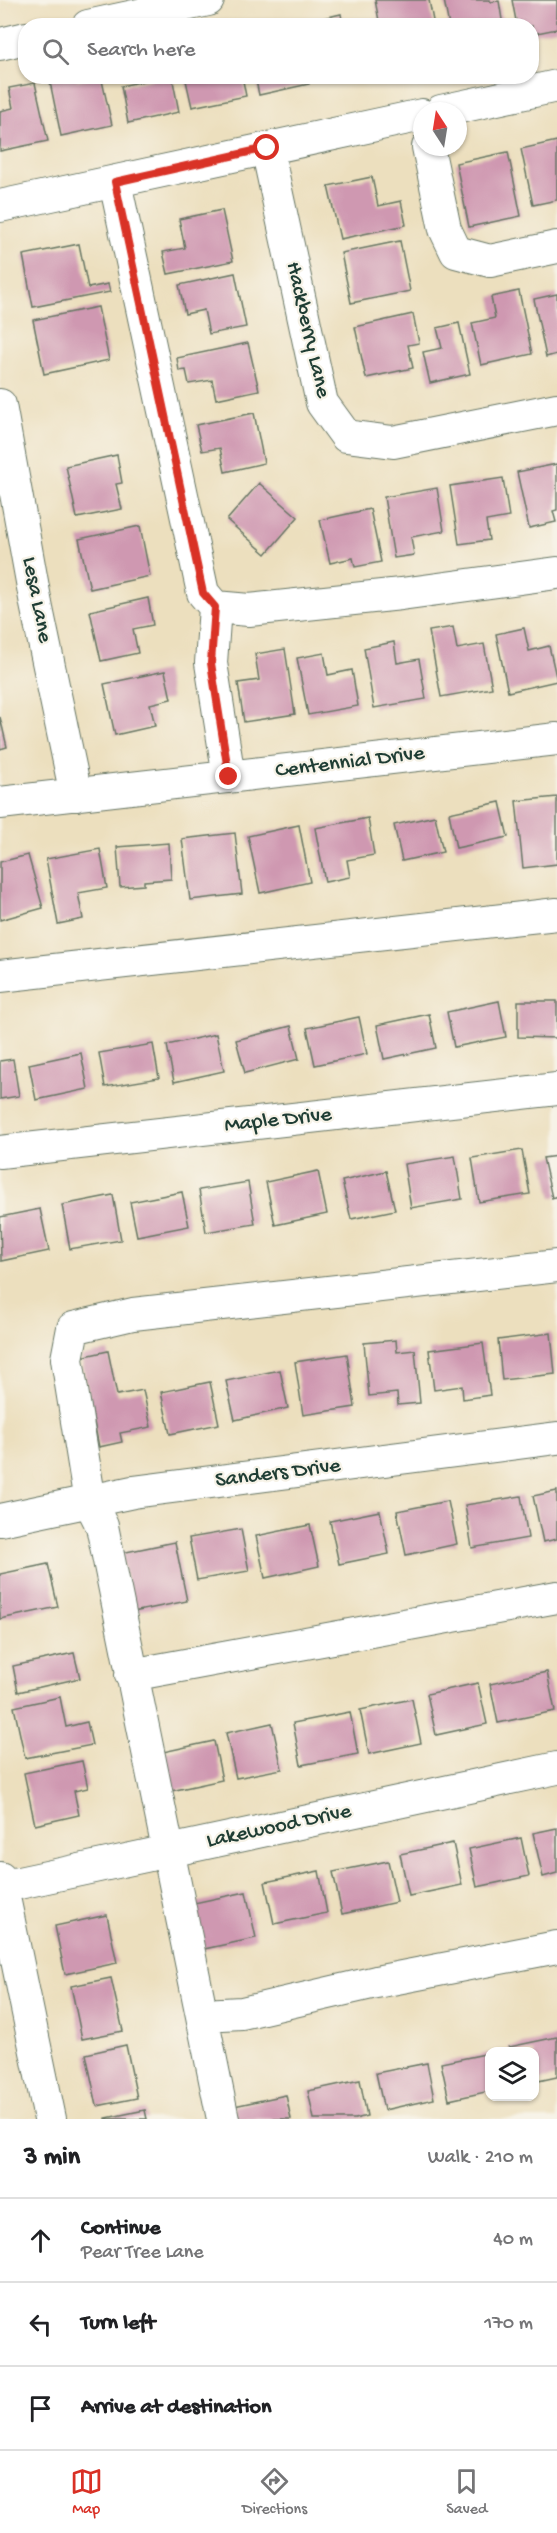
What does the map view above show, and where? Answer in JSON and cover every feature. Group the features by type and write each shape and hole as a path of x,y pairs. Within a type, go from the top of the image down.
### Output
{"street":[{"path":"125,18 208,0"},
{"path":"0,44 18,40"},
{"path":"467,106 557,86"},
{"path":"0,206 413,118"},
{"name":"Hackberry Lane","path":"267,148 322,403 346,436 393,442 557,409"},
{"path":"430,156 446,229 456,252 490,261 557,247"},
{"path":"115,182 203,593 215,607 249,610 401,594 557,573"},
{"name":"Lesa Lane","path":"0,405 36,604 76,795"},
{"path":"215,607 211,663 229,777"},
{"name":"Centennial Drive","path":"0,803 557,739"},
{"path":"0,976 557,914"},
{"name":"Maple Drive","path":"0,1152 557,1089"},
{"path":"223,2119 166,1851 102,1526 90,1502 67,1359 73,1328 133,1314 557,1266"},
{"name":"Sanders Drive","path":"0,1520 133,1492 557,1438"},
{"path":"131,1675 557,1597"},
{"name":"Lakewood Drive","path":"1,1884 557,1768"},
{"path":"1,1884 50,2119"},
{"path":"202,2015 242,2013 376,1982 557,1947"}],"building":[{"path":"375,0 429,0 432,18 378,18"},
{"path":"444,0 499,1 502,18 447,18"},
{"path":"512,0 557,0 557,29 539,33 539,18 515,18"},
{"path":"341,14 342,18 323,18"},
{"path":"35,84 48,141 0,151 0,111 13,108 9,88"},
{"path":"50,84 103,84 112,125 61,136"},
{"path":"174,84 179,112 128,123 121,86"},
{"path":"187,84 244,84 246,96 192,107"},
{"path":"257,84 309,84 259,95"},
{"path":"557,141 557,200 533,205 521,149"},
{"path":"508,152 521,216 469,227 456,163"},
{"path":"372,177 378,206 401,201 406,225 340,239 328,186"},
{"path":"222,210 233,261 168,274 163,252 185,248 179,219"},
{"path":"400,241 410,291 351,303 341,253"},
{"path":"79,244 88,288 108,284 110,292 33,307 23,255"},
{"path":"235,273 246,327 209,334 204,310 185,314 179,285"},
{"path":"519,291 532,354 481,365 472,323 495,318 491,297"},
{"path":"557,294 557,354 546,357 534,299"},
{"path":"98,307 109,360 44,374 33,320"},
{"path":"413,314 419,343 408,345 413,368 366,378 355,327"},
{"path":"459,323 470,374 430,383 423,352 442,348 437,328"},
{"path":"248,343 259,390 216,399 212,380 189,384 186,370 179,371 177,358"},
{"path":"254,413 264,463 225,472 220,448 202,451 196,425"},
{"path":"117,455 122,483 116,484 122,509 77,518 66,466"},
{"path":"557,464 557,510 553,511 556,522 529,528 517,472"},
{"path":"503,478 509,517 486,521 489,540 459,544 450,486"},
{"path":"259,483 298,517 266,554 227,520"},
{"path":"437,488 444,531 411,537 414,555 394,558 384,497"},
{"path":"370,509 381,562 355,567 353,558 330,563 320,520"},
{"path":"140,526 150,576 90,589 79,539"},
{"path":"148,598 153,625 133,629 138,653 101,661 90,611"},
{"path":"453,627 457,649 484,644 492,688 441,697 429,631"},
{"path":"524,628 529,651 549,646 557,681 508,692 496,634"},
{"path":"394,642 397,663 419,659 426,699 374,708 364,648"},
{"path":"285,649 295,714 244,722 238,683 259,680 255,654"},
{"path":"324,653 328,675 352,670 358,706 308,715 297,658"},
{"path":"165,671 171,699 150,704 155,726 115,735 104,684"},
{"path":"0,717 7,747 0,749"},
{"path":"557,797 557,864 523,868 516,801"},
{"path":"500,802 508,837 456,848 449,813"},
{"path":"435,816 443,852 402,861 394,825"},
{"path":"368,818 374,855 347,860 350,877 325,882 315,828"},
{"path":"299,825 310,882 260,893 248,836"},
{"path":"235,833 242,894 190,900 182,839"},
{"path":"169,843 171,879 144,881 144,885 120,887 117,847"},
{"path":"100,849 107,888 78,893 83,919 58,924 46,859"},
{"path":"28,855 43,908 0,920 0,862"},
{"path":"499,1001 506,1037 454,1047 447,1012"},
{"path":"518,1001 557,1001 557,1038 518,1037"},
{"path":"429,1014 436,1048 384,1059 377,1025"},
{"path":"359,1017 367,1054 315,1065 307,1028"},
{"path":"291,1026 299,1059 245,1073 236,1040"},
{"path":"216,1034 224,1071 174,1082 167,1045"},
{"path":"153,1044 159,1078 105,1087 99,1053"},
{"path":"81,1053 88,1089 36,1100 29,1064"},
{"path":"13,1059 19,1096 0,1099 0,1061"},
{"path":"522,1150 530,1194 479,1202 472,1158"},
{"path":"455,1156 462,1199 411,1208 404,1164"},
{"path":"557,1156 557,1196 552,1198 543,1158"},
{"path":"318,1171 327,1214 275,1225 266,1182"},
{"path":"386,1171 395,1210 351,1219 342,1181"},
{"path":"248,1182 255,1224 206,1232 199,1190"},
{"path":"182,1192 189,1226 137,1236 130,1202"},
{"path":"113,1195 121,1240 70,1249 62,1205"},
{"path":"40,1209 49,1251 1,1261 0,1217"},
{"path":"551,1333 555,1374 502,1380 498,1340"},
{"path":"396,1340 397,1352 415,1350 420,1403 398,1405 397,1393 369,1396 364,1343"},
{"path":"483,1343 490,1395 463,1399 462,1386 434,1390 429,1350"},
{"path":"108,1351 117,1395 143,1390 151,1427 120,1433 122,1442 99,1447 81,1357"},
{"path":"347,1354 355,1407 303,1415 295,1362"},
{"path":"280,1370 288,1408 235,1420 226,1381"},
{"path":"210,1382 219,1424 170,1434 161,1392"},
{"path":"557,1491 557,1539 543,1542 533,1496"},
{"path":"521,1496 528,1538 472,1548 465,1505"},
{"path":"448,1501 457,1544 406,1555 397,1511"},
{"path":"380,1511 389,1554 339,1564 330,1521"},
{"path":"310,1525 319,1566 265,1578 256,1536"},
{"path":"241,1529 249,1571 197,1580 189,1538"},
{"path":"175,1542 187,1601 133,1612 121,1553"},
{"path":"48,1564 58,1607 0,1619 0,1574"},
{"path":"74,1653 80,1678 18,1692 13,1666"},
{"path":"547,1672 555,1711 498,1723 490,1684"},
{"path":"478,1683 487,1724 436,1735 427,1694"},
{"path":"60,1697 66,1727 87,1722 92,1745 25,1758 14,1707"},
{"path":"412,1699 421,1743 369,1754 360,1710"},
{"path":"350,1712 358,1754 301,1765 293,1723"},
{"path":"272,1723 282,1769 236,1778 226,1733"},
{"path":"214,1741 222,1780 171,1791 163,1752"},
{"path":"82,1761 88,1788 74,1791 79,1815 35,1825 24,1773"},
{"path":"557,1828 557,1873 543,1877 533,1833"},
{"path":"521,1838 529,1876 477,1887 469,1849"},
{"path":"453,1843 462,1885 409,1896 400,1854"},
{"path":"388,1861 397,1902 342,1914 333,1872"},
{"path":"319,1871 327,1913 274,1924 265,1882"},
{"path":"246,1892 256,1938 204,1949 194,1903"},
{"path":"107,1915 117,1963 65,1974 55,1926"},
{"path":"111,1978 123,2031 82,2039 71,1986"},
{"path":"557,2037 557,2077 539,2081 539,2047 509,2047"},
{"path":"126,2045 137,2098 97,2106 86,2054"},
{"path":"485,2054 485,2092 449,2100 441,2063"},
{"path":"427,2063 434,2099 384,2110 376,2073"},
{"path":"360,2080 367,2116 355,2119 314,2119 308,2091"},
{"path":"286,2095 291,2119 237,2119 234,2106"},
{"path":"145,2110 147,2119 106,2119 106,2118"}],"route":[{"path":"229,777 211,663 215,607 203,593 115,182 267,148"}]}
